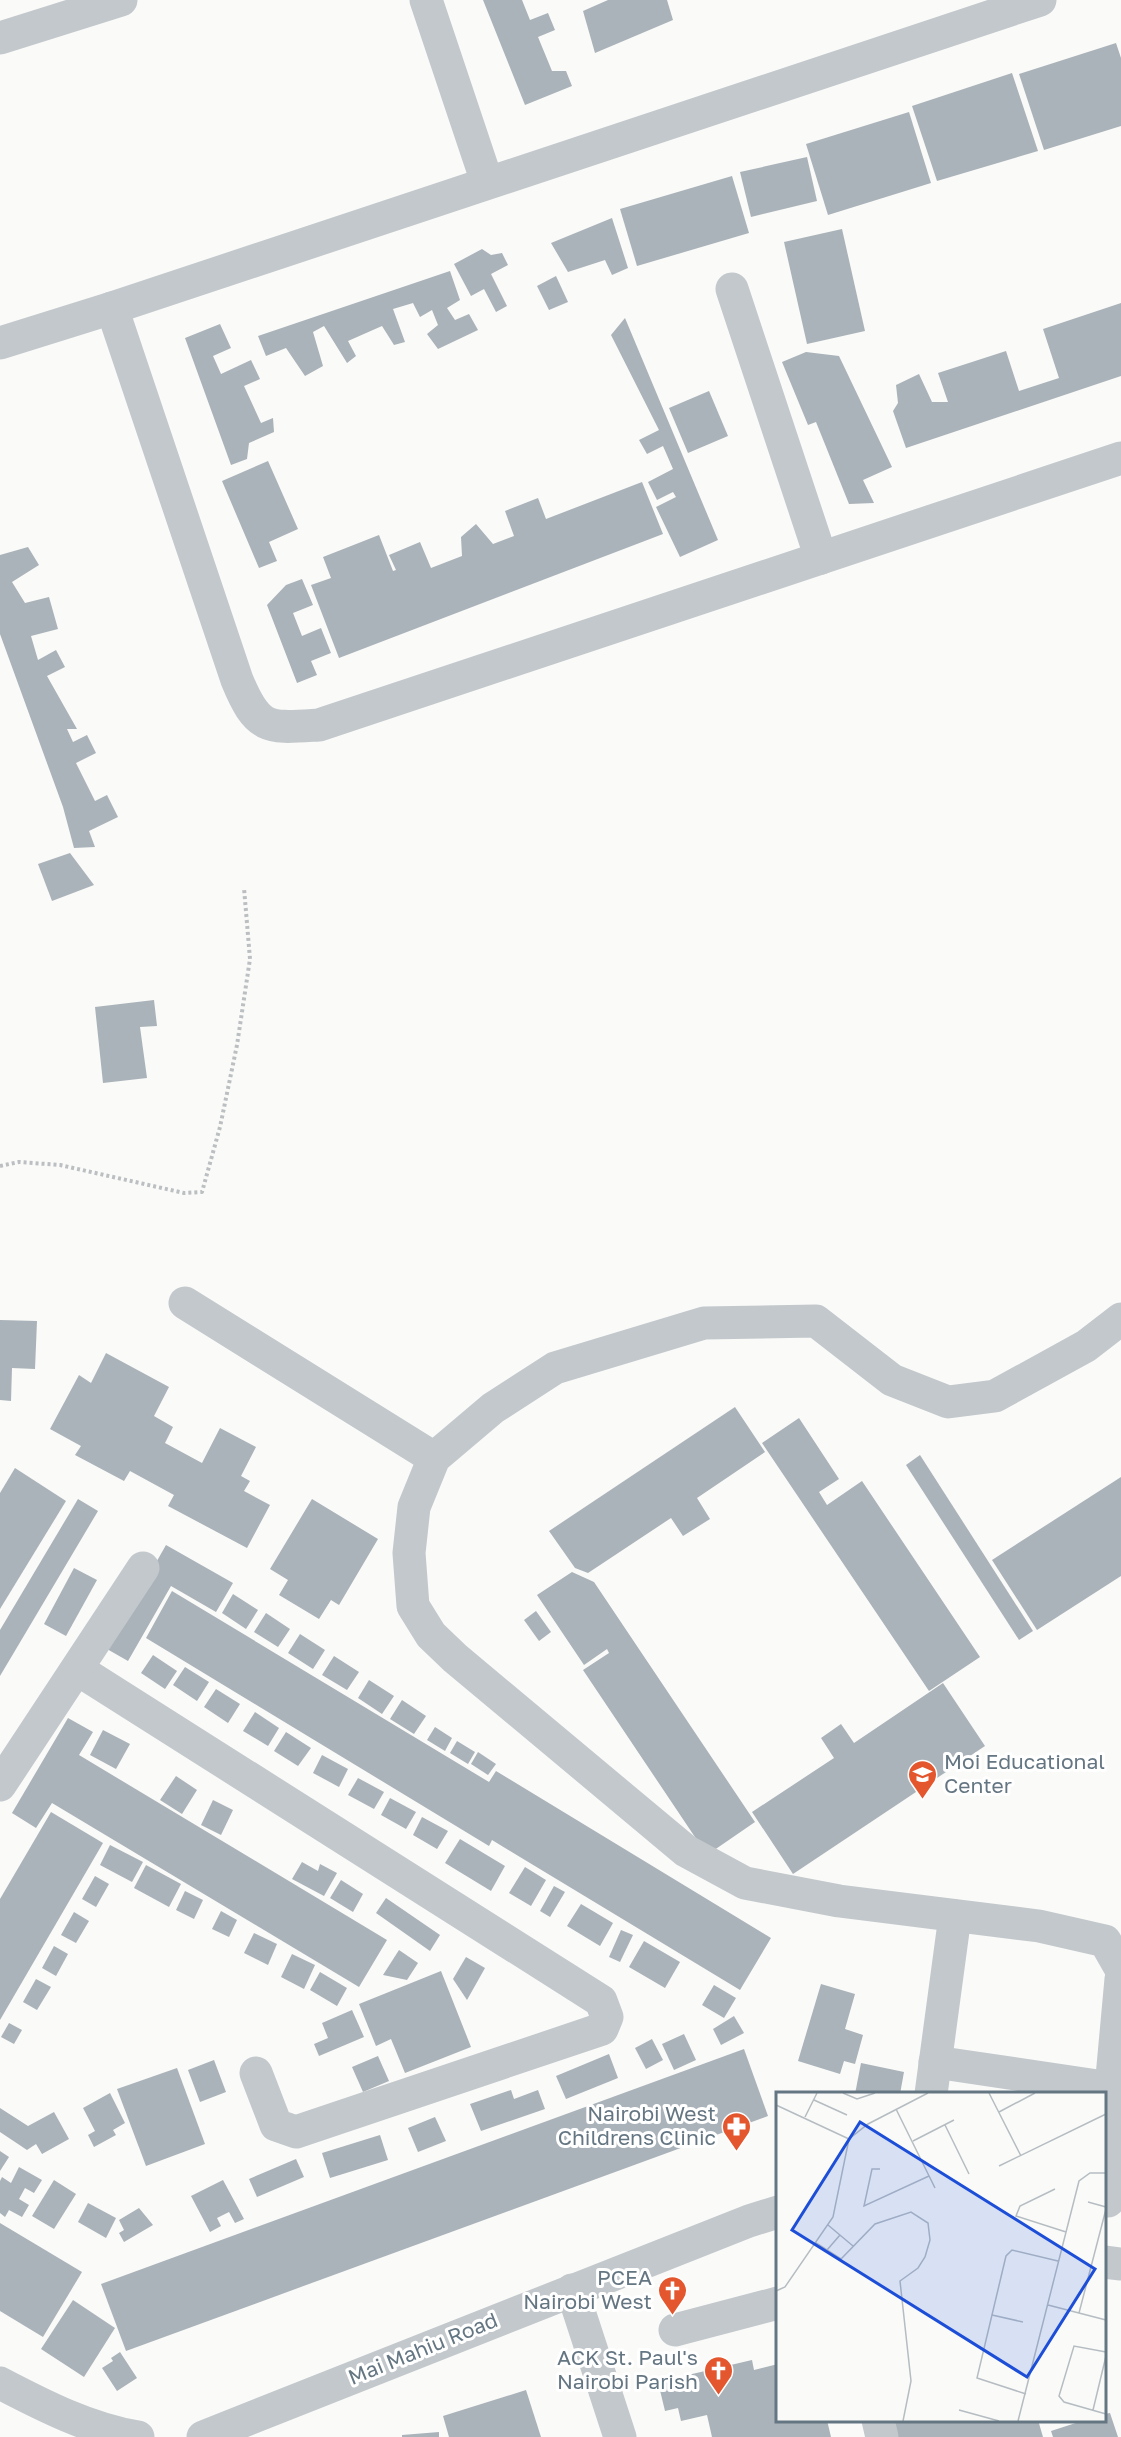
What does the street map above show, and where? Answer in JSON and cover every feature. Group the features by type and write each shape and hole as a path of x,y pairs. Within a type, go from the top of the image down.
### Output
{"street":[{"path":"0,38 121,0"},
{"path":"426,0 487,182"},
{"path":"0,343 112,308 1040,0"},
{"path":"732,289 821,558"},
{"path":"112,308 237,680 248,706 260,720 278,727 320,725 1121,458"},
{"path":"185,1302 434,1458"},
{"path":"1121,1319 1086,1346 995,1396 948,1402 892,1380 816,1321 704,1323 555,1368 493,1408 434,1458 414,1507 408,1553 413,1606 431,1635 455,1658 686,1851 745,1883 839,1901 1040,1926 1105,1941 1121,1969"},
{"path":"0,1785 143,1568"},
{"path":"77,1669 601,2001 607,2017 602,2029 296,2132 276,2125 256,2073"},
{"path":"955,1916 933,2078 1111,2088"},
{"path":"1111,2201 1111,2088 1121,1978"},
{"name":"Mai Mahiu Road","path":"203,2437 749,2220 776,2212"},
{"path":"1106,2262 1121,2264"},
{"path":"572,2290 620,2437"},
{"path":"675,2330 776,2303"},
{"path":"0,2383 45,2406 110,2432 138,2437"},
{"path":"878,2422 882,2437"}],"path":[{"path":"0,1166 19,1162 60,1165 184,1193 202,1192 220,1127 250,958 244,888"}],"building":[{"path":"483,0 522,0 530,20 548,13 555,30 538,37 552,71 566,71 572,86 525,105"},
{"path":"608,0 667,0 673,20 595,53 583,11"},
{"path":"1116,43 1121,58 1121,126 1044,150 1019,74"},
{"path":"1012,73 1038,151 937,181 912,106"},
{"path":"909,112 931,183 828,215 806,144"},
{"path":"807,157 817,201 751,217 740,172"},
{"path":"732,176 749,233 637,266 620,209"},
{"path":"612,218 628,268 612,275 605,260 568,272 551,243"},
{"path":"842,229 865,331 807,344 784,242"},
{"path":"482,249 491,255 502,253 508,265 491,274 507,306 496,312 484,289 471,296 454,264"},
{"path":"450,271 460,300 447,308 455,320 469,314 478,330 438,349 427,334 438,325 432,310 420,317 413,303 393,309 405,342 394,345 382,326 348,341 356,356 347,363 324,326 313,332 323,366 305,376 286,348 266,356 258,336"},
{"path":"556,276 568,302 549,310 537,286"},
{"path":"1121,303 1121,376 906,448 893,411 898,403 896,385 919,374 932,402 948,402 938,373 1006,351 1019,391 1059,378 1043,329"},
{"path":"625,318 718,540 680,557 656,507 676,497 673,492 657,500 648,482 673,469 663,446 647,454 639,440 659,430 611,335"},
{"path":"220,324 231,348 213,356 221,374 251,360 260,379 244,386 261,423 273,418 274,432 249,443 247,459 231,465 185,338"},
{"path":"806,352 839,356 892,467 863,480 874,503 849,504 816,422 808,425 782,362"},
{"path":"709,391 728,436 688,453 669,408"},
{"path":"268,461 298,529 269,542 277,561 259,568 222,481"},
{"path":"642,482 663,534 339,658 311,585 331,578 323,557 379,535 393,571 396,570 389,555 420,542 431,568 462,556 461,537 476,524 493,544 514,536 505,511 538,498 546,519"},
{"path":"28,547 39,565 12,582 25,603 49,597 58,629 31,636 38,660 56,650 65,667 47,676 77,729 67,729 73,742 87,735 96,753 76,763 95,801 107,795 118,817 89,831 95,847 74,848 63,807 0,634 0,555"},
{"path":"302,579 313,605 293,613 302,636 321,628 331,653 311,661 317,675 297,683 267,605 286,585"},
{"path":"70,853 94,885 52,901 38,864"},
{"path":"154,1000 157,1026 140,1027 147,1078 103,1083 95,1007"},
{"path":"0,1320 37,1321 35,1369 12,1368 11,1401 0,1400"},
{"path":"106,1353 169,1387 154,1416 173,1427 165,1443 202,1463 220,1428 256,1447 241,1476 250,1481 244,1491 270,1505 247,1548 168,1506 174,1495 130,1471 124,1481 75,1455 81,1446 50,1429 79,1375 91,1383"},
{"path":"735,1407 765,1452 697,1498 710,1519 683,1536 671,1518 588,1573 575,1568 549,1531"},
{"path":"799,1418 839,1479 819,1492 827,1505 862,1481 980,1657 929,1691 762,1443"},
{"path":"920,1455 1033,1631 1019,1640 906,1465"},
{"path":"15,1468 66,1501 0,1609 0,1493"},
{"path":"1121,1477 1121,1576 1037,1630 992,1560"},
{"path":"78,1499 98,1511 0,1676 0,1630"},
{"path":"312,1499 378,1539 339,1605 331,1600 319,1619 279,1595 288,1580 270,1569"},
{"path":"166,1545 233,1583 216,1612 171,1586 128,1661 107,1649"},
{"path":"74,1568 97,1580 66,1636 44,1624"},
{"path":"572,1572 594,1582 755,1822 707,1855 583,1670 609,1653 607,1649 584,1665 537,1595"},
{"path":"172,1591 489,1782 496,1771 771,1938 740,1990 492,1840 489,1846 146,1638"},
{"path":"233,1594 258,1610 246,1629 222,1613"},
{"path":"536,1611 551,1632 539,1641 524,1620"},
{"path":"266,1613 290,1629 278,1647 254,1632"},
{"path":"300,1634 325,1650 313,1669 288,1653"},
{"path":"153,1655 177,1671 165,1689 141,1673"},
{"path":"334,1656 359,1672 347,1690 322,1675"},
{"path":"185,1667 209,1682 197,1701 173,1685"},
{"path":"369,1680 394,1696 382,1714 358,1698"},
{"path":"943,1683 985,1746 793,1874 752,1812 834,1758 821,1738 841,1724 854,1743"},
{"path":"216,1689 240,1704 228,1723 204,1707"},
{"path":"402,1700 426,1716 414,1734 390,1719"},
{"path":"255,1712 279,1728 268,1746 243,1731"},
{"path":"68,1718 93,1732 79,1755 387,1940 359,1987 52,1803 36,1828 12,1813"},
{"path":"435,1727 452,1738 445,1751 427,1740"},
{"path":"103,1730 130,1744 116,1769 90,1755"},
{"path":"286,1732 311,1748 298,1766 274,1751"},
{"path":"457,1741 475,1752 468,1764 450,1753"},
{"path":"478,1752 496,1764 488,1775 471,1764"},
{"path":"322,1755 348,1769 339,1787 313,1773"},
{"path":"176,1776 197,1790 182,1814 160,1800"},
{"path":"358,1778 384,1792 374,1809 348,1795"},
{"path":"390,1798 416,1812 406,1829 381,1815"},
{"path":"213,1800 233,1810 221,1835 201,1825"},
{"path":"51,1812 103,1843 0,2020 0,1899"},
{"path":"422,1817 448,1831 437,1849 413,1835"},
{"path":"460,1839 505,1866 491,1891 445,1863"},
{"path":"110,1845 143,1862 132,1882 100,1865"},
{"path":"302,1862 318,1871 320,1864 337,1873 324,1896 292,1879"},
{"path":"146,1865 181,1884 169,1907 134,1888"},
{"path":"525,1867 546,1880 531,1906 509,1893"},
{"path":"95,1876 109,1884 96,1907 82,1899"},
{"path":"341,1880 363,1894 353,1912 330,1898"},
{"path":"554,1886 565,1892 550,1917 540,1911"},
{"path":"185,1891 203,1900 194,1919 176,1910"},
{"path":"386,1898 440,1935 430,1951 376,1913"},
{"path":"581,1904 613,1923 600,1946 567,1926"},
{"path":"221,1911 237,1920 229,1937 212,1929"},
{"path":"74,1912 89,1921 76,1943 61,1935"},
{"path":"621,1930 633,1935 620,1962 609,1957"},
{"path":"254,1933 277,1944 268,1965 244,1953"},
{"path":"644,1941 680,1962 665,1988 629,1967"},
{"path":"54,1946 68,1954 56,1976 42,1968"},
{"path":"399,1950 418,1963 407,1980 383,1975"},
{"path":"292,1954 315,1965 304,1989 281,1977"},
{"path":"466,1957 485,1968 467,2000 453,1979"},
{"path":"441,1971 471,2047 405,2073 391,2039 376,2046 359,2004"},
{"path":"320,1972 347,1988 337,2006 310,1990"},
{"path":"36,1979 51,1987 37,2010 23,2002"},
{"path":"821,1984 855,1994 845,2029 863,2035 855,2064 844,2061 840,2074 798,2061"},
{"path":"714,1985 736,1998 724,2018 702,2005"},
{"path":"352,2010 364,2037 319,2056 314,2044 328,2038 322,2023"},
{"path":"734,2016 744,2033 721,2045 713,2029"},
{"path":"9,2023 22,2030 14,2044 1,2037"},
{"path":"684,2034 696,2060 674,2070 662,2044"},
{"path":"652,2039 663,2060 646,2069 635,2048"},
{"path":"744,2049 768,2116 126,2351 101,2284"},
{"path":"609,2054 618,2078 566,2099 556,2076"},
{"path":"378,2056 389,2081 363,2092 352,2067"},
{"path":"214,2060 226,2092 200,2102 188,2070"},
{"path":"861,2063 904,2072 900,2092 855,2092"},
{"path":"177,2068 205,2144 146,2166 117,2089"},
{"path":"511,2090 514,2099 538,2090 545,2109 481,2131 470,2104"},
{"path":"110,2093 125,2123 113,2130 116,2135 94,2147 88,2135 95,2131 83,2108"},
{"path":"0,2108 28,2126 54,2112 69,2139 42,2154 36,2144 27,2150 0,2132"},
{"path":"435,2117 446,2141 418,2152 408,2128"},
{"path":"380,2135 388,2160 330,2178 322,2153"},
{"path":"0,2151 9,2157 0,2171"},
{"path":"296,2159 304,2177 257,2197 249,2179"},
{"path":"19,2167 42,2180 34,2193 25,2188 19,2199 29,2205 22,2217 9,2210 5,2217 0,2213 0,2181 2,2177 11,2183"},
{"path":"54,2180 76,2194 54,2229 32,2216"},
{"path":"223,2180 244,2219 235,2223 229,2212 217,2218 221,2226 210,2232 191,2196"},
{"path":"88,2203 116,2218 106,2238 78,2222"},
{"path":"139,2208 153,2225 124,2242 119,2233 124,2230 119,2220"},
{"path":"0,2223 82,2272 43,2337 0,2311"},
{"path":"73,2300 115,2328 84,2377 41,2349"},
{"path":"120,2352 137,2378 117,2391 102,2368 113,2361 111,2358"},
{"name":"ACK St. Paul's Nairobi Parish","path":"752,2360 754,2370 776,2364 776,2422 827,2422 831,2437 712,2437 707,2415 681,2421 678,2408 665,2411 658,2382"},
{"path":"526,2390 541,2437 449,2437 443,2416"},
{"path":"1110,2413 1118,2437 1053,2437 1051,2431 1079,2422 1106,2422 1106,2414"},
{"path":"882,2422 1039,2422 1043,2437 886,2437"},
{"path":"439,2432 439,2437 402,2437 402,2435"}],"place":[{"name":"Moi Educational Center","path":"923,1800"},
{"name":"Nairobi West Childrens Clinic","path":"737,2152"},
{"name":"PCEA Nairobi West","path":"673,2316"},
{"name":"ACK St. Paul's Nairobi Parish","path":"719,2396"}]}
